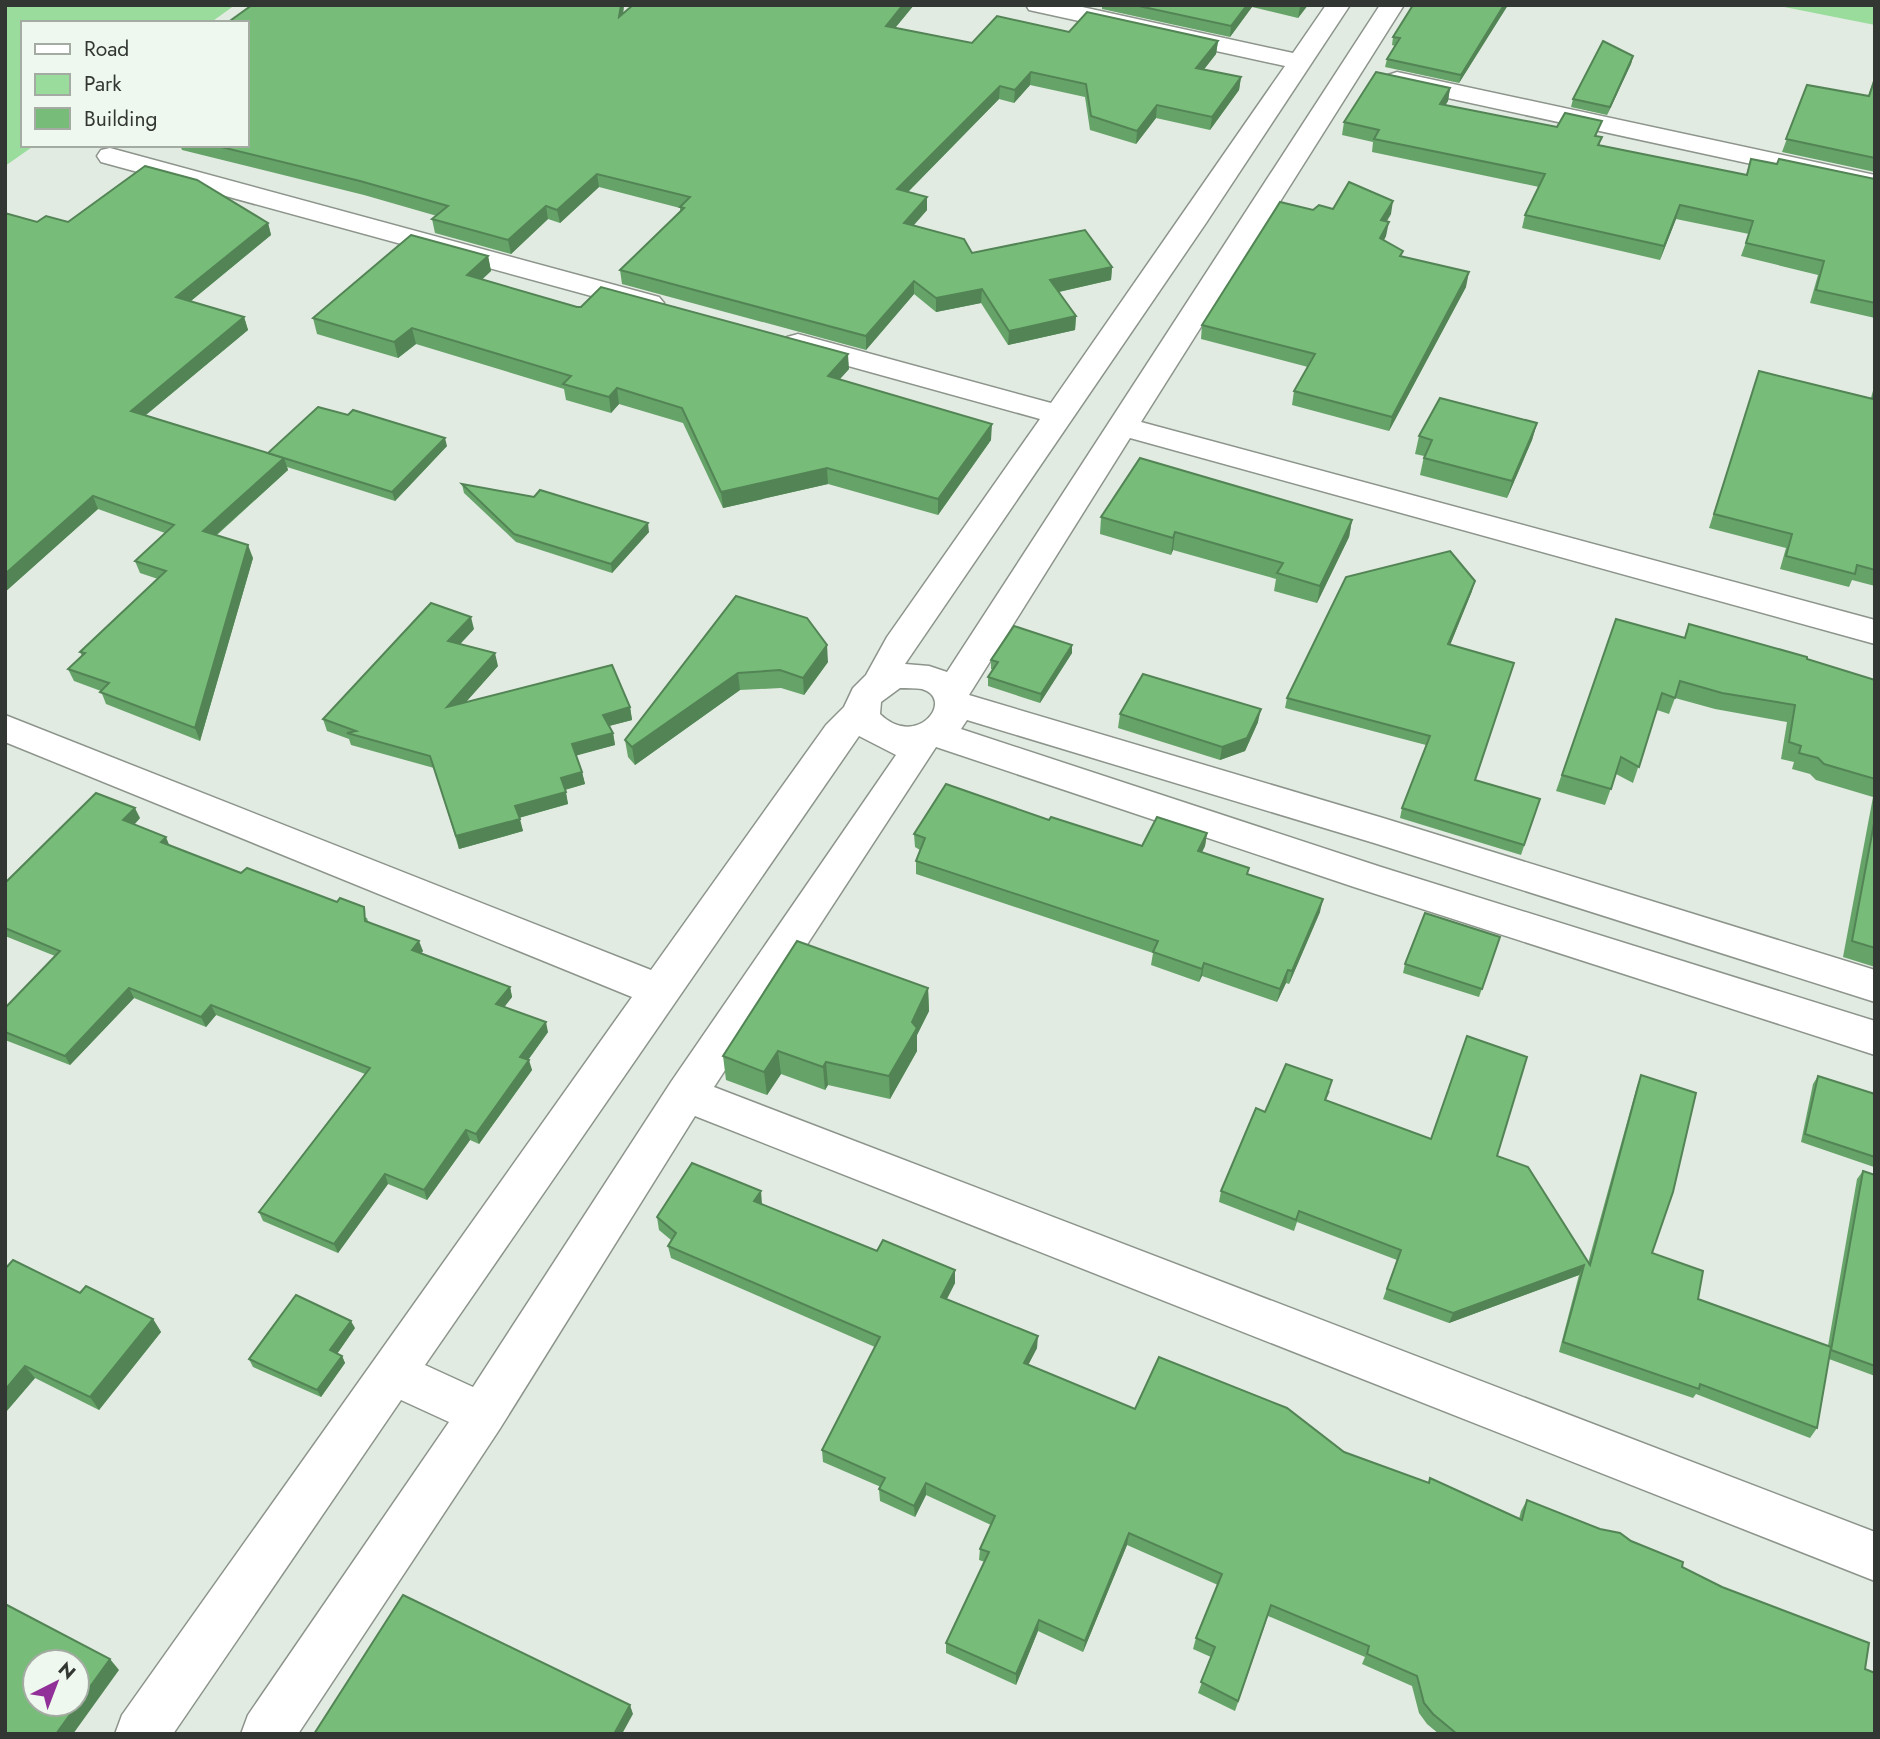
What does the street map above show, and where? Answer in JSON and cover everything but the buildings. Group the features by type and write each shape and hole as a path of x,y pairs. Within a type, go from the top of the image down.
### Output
{"street":[{"path":"1038,5 1300,62"},
{"path":"1338,5 1192,223 899,645 872,695 866,721 876,730 905,740 941,717 1383,832 1875,986"},
{"path":"267,1734 482,1414 686,1094 941,717 1121,426 1392,5"},
{"path":"1351,71 1875,183"},
{"path":"110,156 672,309"},
{"path":"1192,223 1243,235"},
{"path":"765,334 1060,415"},
{"path":"1121,426 1875,632"},
{"path":"141,1734 394,1374 657,990 839,734 872,695 896,676 928,677 942,684 941,717"},
{"path":"941,717 1368,877 1875,1038"},
{"path":"5,728 657,990"},
{"path":"1368,877 1383,832"},
{"path":"686,1094 1875,1557"},
{"path":"394,1374 482,1414"}],"green space":[{"path":"5,5 235,5 213,21 21,21 21,147 32,147 5,166"},
{"path":"1774,5 1875,5 1875,25"}]}
